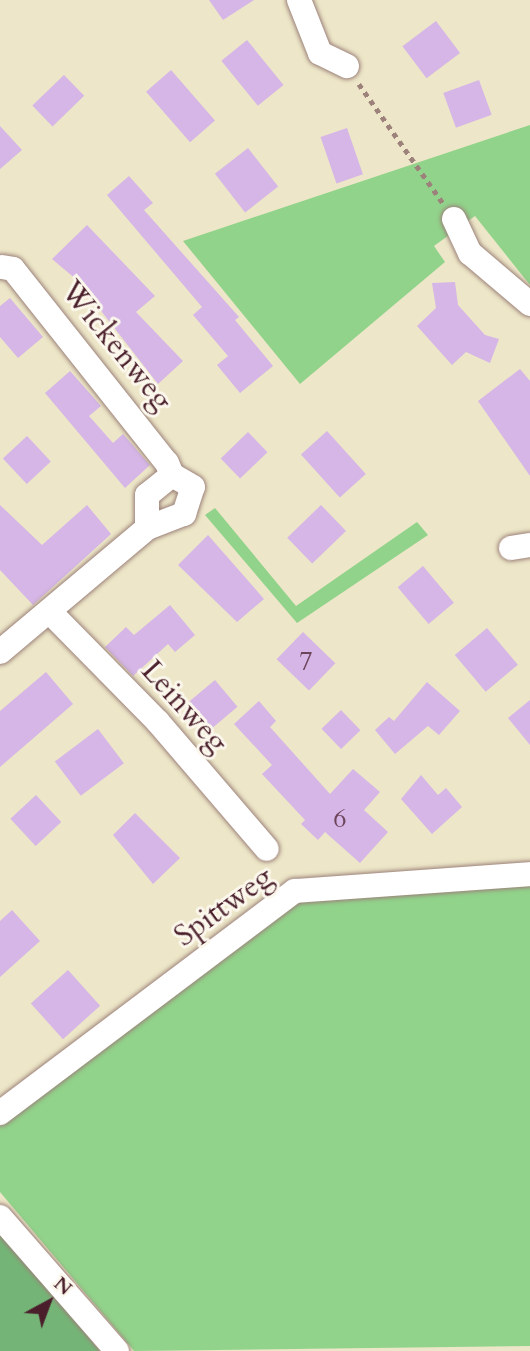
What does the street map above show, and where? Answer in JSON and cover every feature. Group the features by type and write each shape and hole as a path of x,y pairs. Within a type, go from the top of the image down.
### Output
{"street":[{"path":"299,0 320,53 346,66"},
{"path":"454,219 470,253 530,304"},
{"name":"Wickenweg","path":"0,652 148,528 190,508 193,487 172,475 117,394 13,269 2,267"},
{"path":"148,528 150,490 172,475"},
{"name":"Leinweg","path":"50,612 158,722 267,849"},
{"name":"Spittweg","path":"0,1113 296,891 530,874"},
{"path":"0,1217 117,1351"}],"path":[{"path":"346,66 454,219"}],"green space":[{"path":"530,125 530,285 475,216 434,246 445,262 300,384 183,241"},
{"path":"215,508 296,606 417,522 428,535 297,623 205,515"},
{"path":"530,876 530,1346 134,1351 0,1192 0,1124 298,894"},
{"path":"0,1232 100,1351 0,1351"}],"building":[{"path":"209,0 254,0 223,20"},
{"path":"436,21 460,53 427,78 402,46"},
{"path":"247,40 284,85 258,106 221,61"},
{"path":"171,70 215,121 190,142 146,92"},
{"path":"64,75 84,96 52,126 32,106"},
{"path":"479,80 492,115 456,128 443,93"},
{"path":"0,126 22,150 0,169"},
{"path":"347,128 363,174 336,183 321,137"},
{"path":"248,148 278,187 245,212 215,174"},
{"path":"129,176 153,203 144,210 239,317 235,320 273,366 240,393 217,365 228,356 193,315 202,307 107,195"},
{"path":"87,225 155,296 136,312 183,361 158,384 77,280 52,259"},
{"path":"455,282 458,305 485,335 499,339 490,363 466,352 452,365 417,326 436,308 432,283"},
{"path":"10,298 43,337 18,358 0,337 0,306"},
{"path":"520,369 530,381 530,476 478,401"},
{"path":"70,371 101,406 89,416 113,443 123,434 150,465 125,488 45,393"},
{"path":"327,431 366,474 340,498 301,454"},
{"path":"248,432 267,452 240,479 221,458"},
{"path":"27,436 51,462 27,484 3,459"},
{"path":"0,505 42,545 87,505 111,534 33,605 0,570"},
{"path":"321,505 346,531 312,564 287,538"},
{"path":"208,535 264,599 237,622 178,565"},
{"path":"423,566 454,603 429,624 398,587"},
{"path":"170,605 195,635 175,652 168,644 133,676 105,647 126,627 134,635"},
{"path":"487,628 518,665 486,692 455,655"},
{"path":"303,632 335,663 309,691 277,659"},
{"path":"46,672 73,704 0,767 0,711"},
{"path":"215,680 237,707 206,733 184,706"},
{"path":"427,682 460,711 439,735 428,726 395,754 375,730 389,717 394,721"},
{"path":"530,700 530,745 508,718"},
{"path":"259,701 276,721 270,727 330,794 353,769 380,792 364,810 388,832 360,863 325,832 318,840 301,824 305,820 262,774 272,765 234,724"},
{"path":"341,710 360,730 341,749 322,729"},
{"path":"98,729 124,763 81,796 55,761"},
{"path":"421,775 438,795 446,788 462,807 432,834 401,799"},
{"path":"36,795 61,822 36,846 10,819"},
{"path":"135,813 180,858 153,884 113,835"},
{"path":"12,910 40,941 0,977 0,921"},
{"path":"68,970 100,1006 63,1039 31,1003"}]}
